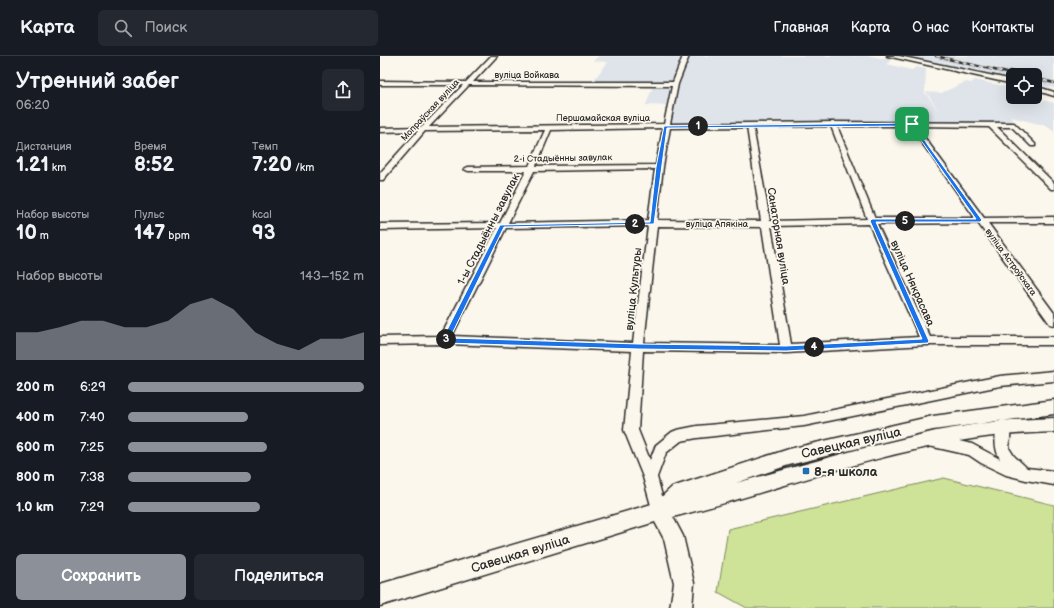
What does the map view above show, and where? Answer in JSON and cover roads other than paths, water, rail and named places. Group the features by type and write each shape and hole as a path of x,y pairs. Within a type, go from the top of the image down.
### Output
{"street":[{"name":"Мопраўская вуліца","path":"380,178 466,84 494,56"},
{"name":"вуліца Культуры","path":"659,511 650,478 631,430 638,347 659,167 675,84 686,56"},
{"path":"890,56 1006,81"},
{"name":"вуліца Войкава","path":"380,83 675,84"},
{"path":"1042,90 1054,94"},
{"name":"Першамайская вуліца","path":"380,130 833,124 1014,125 1033,145"},
{"name":"вуліца Някрасава","path":"833,124 872,221 926,341"},
{"name":"вуліца Астроўскага","path":"912,124 1054,322"},
{"path":"991,125 1054,187"},
{"name":"Санаторная вуліца","path":"750,126 786,349"},
{"name":"1-ы Стадыённы завулак","path":"446,340 531,169 549,127"},
{"name":"2-і Стадыённы завулак","path":"468,169 659,167"},
{"name":"вуліца Апякіна","path":"380,227 1054,220"},
{"path":"380,341 446,340 638,347 786,349 926,341 1054,341"},
{"path":"650,478 661,449 677,436 697,432 804,421 1000,381 1054,376"},
{"name":"Савецкая вуліца","path":"659,511 679,492 789,457 933,423 1054,407"},
{"name":"Савецкая вуліца","path":"380,595 659,511 687,505 806,471 928,440 1004,427 1054,425"},
{"path":"1004,427 1001,445 1006,460 1026,474"},
{"name":"Савецкая вуліца","path":"928,440 972,450 1006,469 1026,474 1054,478"},
{"path":"659,511 673,536 684,583 681,608"}],"railway":[{"path":"936,56 1006,73"},
{"path":"1042,80 1054,83"}],"place":[{"name":"8-я школа","path":"806,471"}]}
